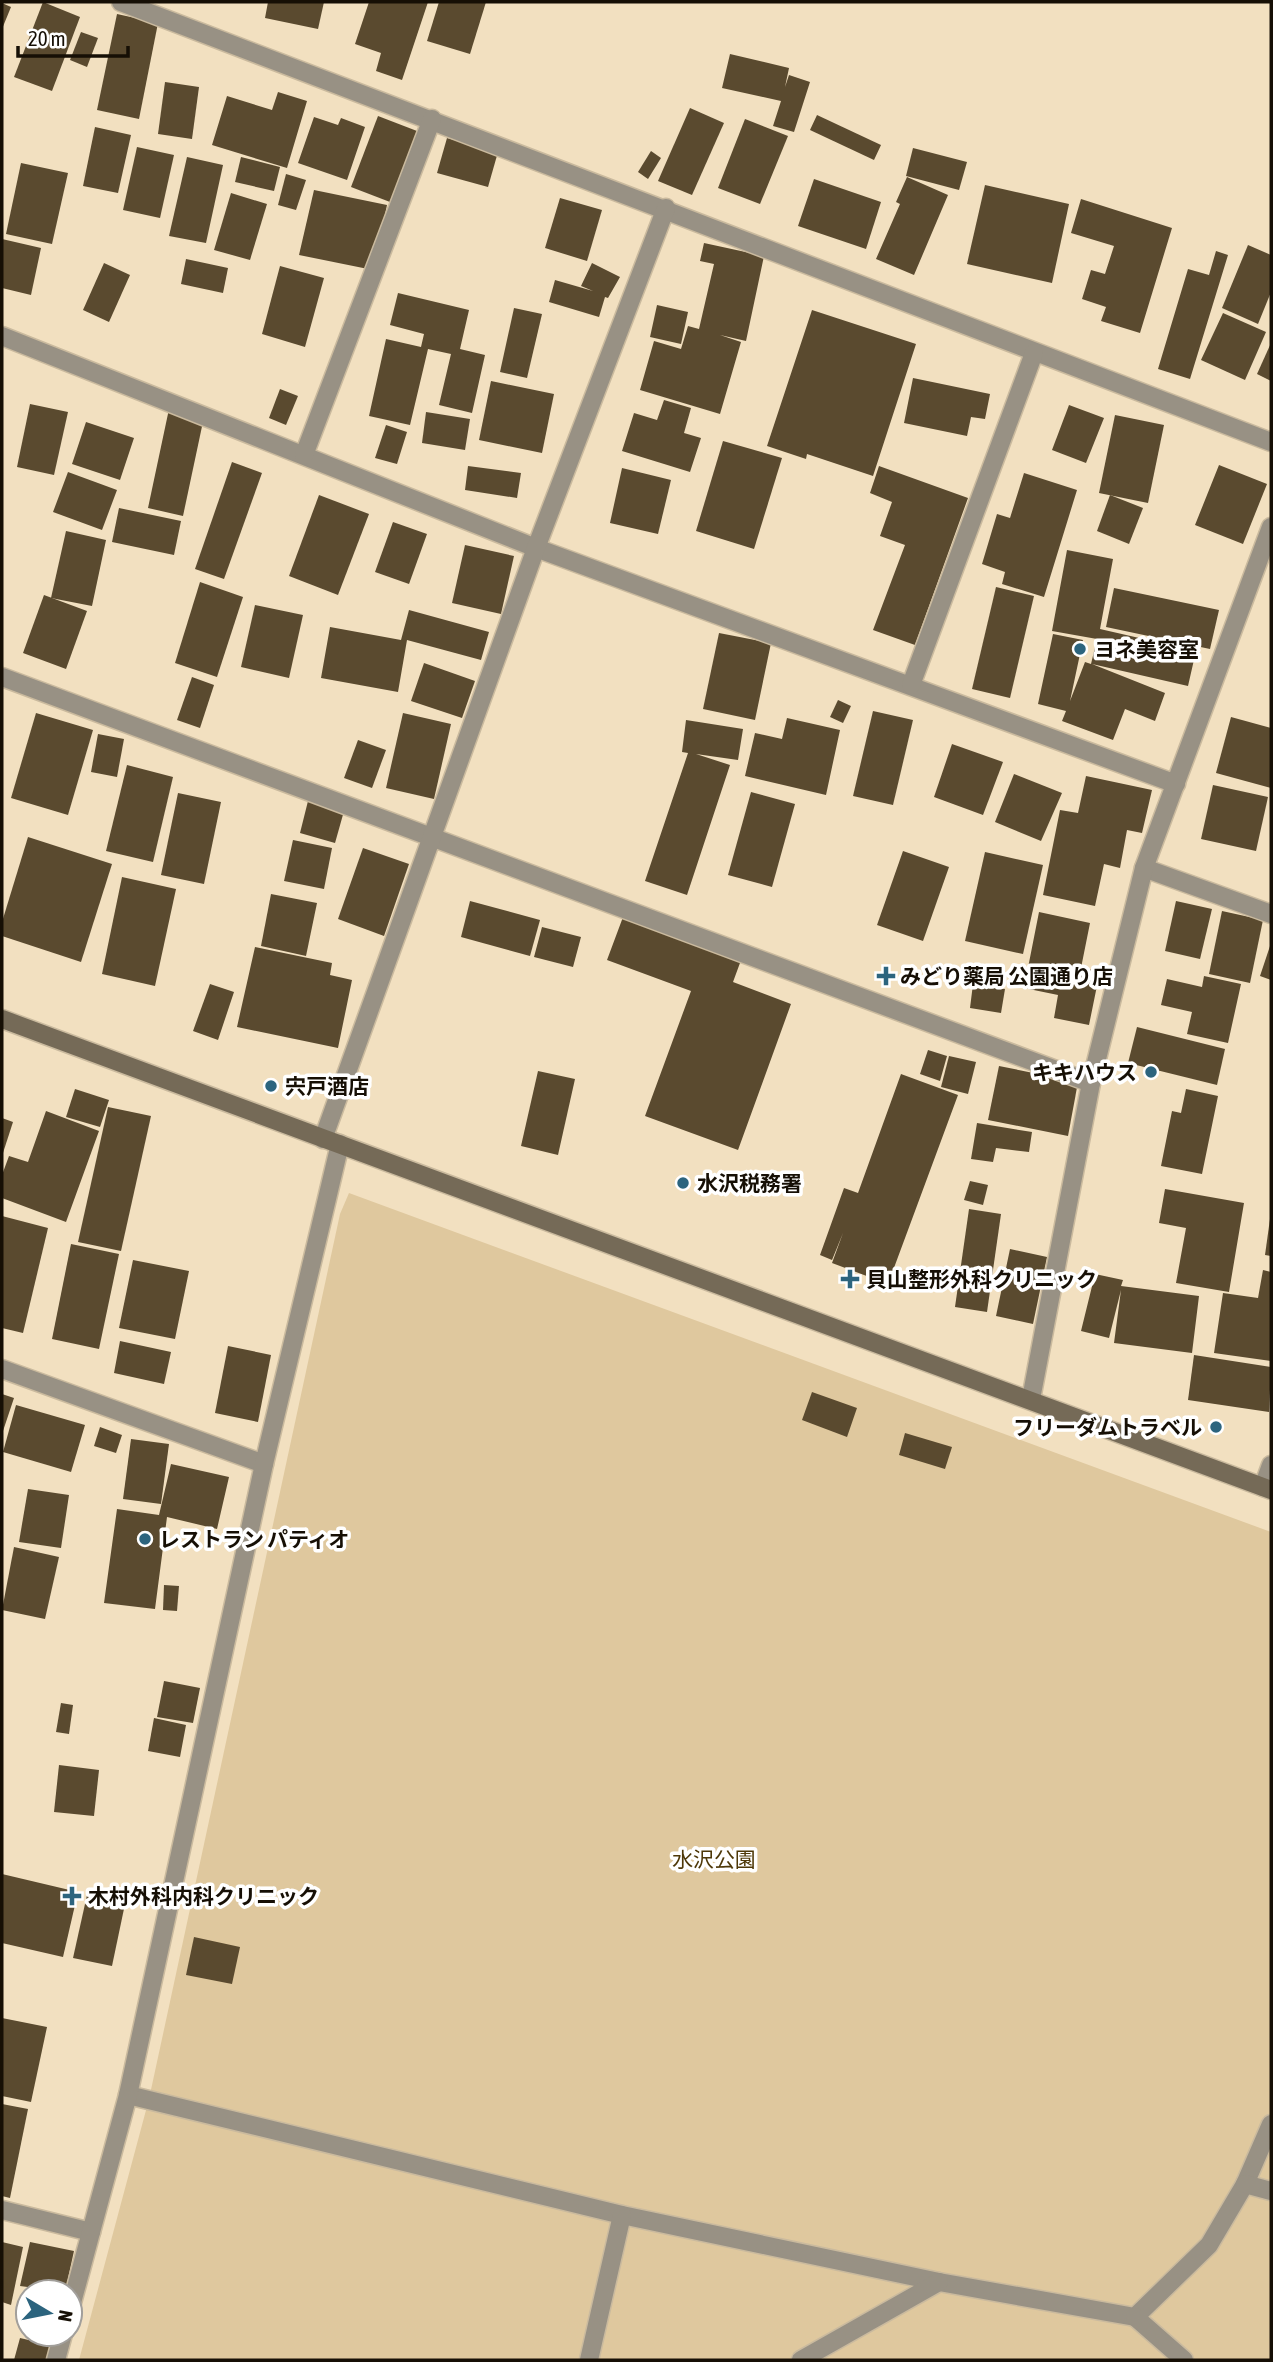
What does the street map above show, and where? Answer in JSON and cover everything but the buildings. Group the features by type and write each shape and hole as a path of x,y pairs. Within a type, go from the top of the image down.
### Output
{"street":[{"path":"121,2 666,208 1034,353 1271,442"},
{"path":"304,455 432,119"},
{"path":"79,2278 128,2095 332,1141 432,836 536,548 666,208"},
{"path":"2,336 536,548 1176,784"},
{"path":"911,685 1034,353"},
{"path":"1031,1399 1091,1083 1144,868 1271,527"},
{"path":"2,677 1091,1083"},
{"path":"1144,868 1271,914"},
{"path":"2,1019 1267,1488 1271,1465"},
{"path":"2,1368 264,1464"},
{"path":"128,2095 622,2215 939,2282 1135,2317 1184,2360"},
{"path":"1135,2317 1209,2245 1245,2184 1271,2124"},
{"path":"1245,2184 1271,2191"},
{"path":"2,2210 91,2232"},
{"path":"589,2360 622,2215"},
{"path":"801,2360 939,2282"}],"green space":[{"name":"水沢公園","path":"349,1193 1271,1532 1271,2360 79,2360 149,2099 340,1214"}],"place":[{"name":"ヨネ美容室","path":"1080,649"},
{"name":"みどり薬局 公園通り店","path":"886,976"},
{"name":"キキハウス","path":"1151,1072"},
{"name":"宍戸酒店","path":"271,1086"},
{"name":"水沢税務署","path":"683,1183"},
{"name":"貝山整形外科クリニック","path":"850,1279"},
{"name":"フリーダムトラベル","path":"1216,1427"},
{"name":"レストラン パティオ","path":"145,1539"},
{"name":"木村外科内科クリニック","path":"72,1896"}]}
